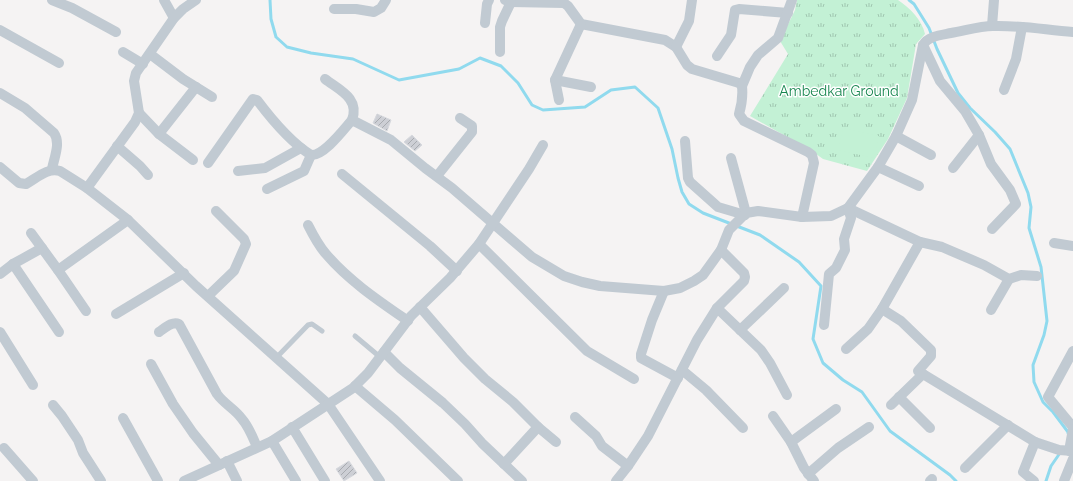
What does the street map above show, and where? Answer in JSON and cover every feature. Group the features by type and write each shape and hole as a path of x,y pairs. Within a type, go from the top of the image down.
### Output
{"street":[{"path":"52,0 72,8 116,32"},
{"path":"164,0 174,18"},
{"path":"87,188 135,122 139,113 134,77 136,73 174,18 195,0"},
{"path":"334,9 356,9 374,12 381,8 386,0"},
{"path":"485,23 487,4 489,0"},
{"path":"676,47 689,21 692,0"},
{"path":"792,0 778,38 758,55 750,66 742,86 742,102 739,114 744,121 808,152 814,158 802,217"},
{"path":"992,26 994,0"},
{"path":"500,52 500,27 506,1 564,3 568,6 581,24 665,40 676,47 687,65 692,69 736,82 742,86"},
{"path":"717,56 731,35 735,10 739,9 788,13"},
{"path":"559,100 555,80 581,24"},
{"path":"929,40 992,26 1022,27 1073,32"},
{"path":"1004,90 1016,60 1022,27"},
{"path":"0,30 59,63"},
{"path":"929,40 940,81 965,111 979,135 991,164 1010,190 1016,204 992,229"},
{"path":"352,120 391,140 471,203 532,257 564,276 600,286 664,291 680,288 703,275 721,250 729,230 745,215 758,211 802,217 831,216 848,208 878,167 896,136 912,100 929,40"},
{"path":"123,52 143,64"},
{"path":"150,54 183,79 212,97"},
{"path":"208,163 254,99 256,99 278,125 301,148 311,155 318,154 337,138 352,120 355,107 350,98 324,79"},
{"path":"555,80 591,87"},
{"path":"159,134 196,87"},
{"path":"0,93 25,108 54,133 58,143 52,169"},
{"path":"139,113 159,134 193,160"},
{"path":"437,176 472,132 472,126 460,118"},
{"path":"953,168 979,135"},
{"path":"896,136 931,155"},
{"path":"685,141 688,178 690,182 718,207 745,215"},
{"path":"117,146 148,175"},
{"path":"185,481 272,441 355,386 368,373 420,307 457,271 479,244 543,146"},
{"path":"238,171 265,168 301,148"},
{"path":"267,189 304,171 311,155"},
{"path":"731,158 745,215"},
{"path":"0,167 19,183 23,184 26,184 48,170 52,169 60,171 87,188 128,220 208,296 328,404 380,481"},
{"path":"878,167 919,186"},
{"path":"342,174 430,246 457,271"},
{"path":"848,208 920,242 942,247 984,265 1009,279 1022,276 1037,276"},
{"path":"824,325 829,274 836,268 845,250 844,239 851,218 848,208"},
{"path":"208,296 234,271 246,244 244,239 216,211"},
{"path":"58,270 128,220"},
{"path":"308,225 325,254 341,270 364,290 408,321"},
{"path":"31,233 86,311"},
{"path":"846,349 868,329 882,309 920,242"},
{"path":"1054,243 1073,246"},
{"path":"479,244 588,351 634,379"},
{"path":"0,274 13,264 42,248"},
{"path":"617,481 648,436 697,340 718,308 744,281 744,273 721,250"},
{"path":"13,264 59,332"},
{"path":"116,314 184,273"},
{"path":"991,310 1009,279"},
{"path":"740,330 784,288"},
{"path":"664,291 652,320 641,358 680,374 706,390 743,428"},
{"path":"420,307 464,358 556,442"},
{"path":"718,308 761,350 770,363 787,396"},
{"path":"882,309 901,321 931,350 931,356 918,371 1035,442 1068,452"},
{"path":"159,332 173,323 179,324 217,394 242,418 247,425 257,447"},
{"path":"0,332 33,384"},
{"path":"1064,481 1073,428 1048,397 1073,351"},
{"path":"382,355 443,403 522,481"},
{"path":"151,364 173,404 193,433 223,463 237,481"},
{"path":"891,405 923,374"},
{"path":"355,386 395,420 458,481"},
{"path":"899,397 930,428"},
{"path":"53,405 74,433 83,453 101,481"},
{"path":"791,442 836,409"},
{"path":"575,416 596,436 602,446 628,466"},
{"path":"773,416 791,442 811,478 838,448 869,427"},
{"path":"123,418 158,481"},
{"path":"965,468 1008,425"},
{"path":"292,427 325,481"},
{"path":"504,464 538,427"},
{"path":"272,441 296,481"},
{"path":"1034,481 1023,472 1035,442"},
{"path":"4,448 33,481"}],"lane":[{"path":"276,358 308,325 312,324 322,331"},
{"path":"355,336 382,355"}],"green space":[{"name":"Ambedkar Ground","path":"797,0 898,0 915,15 921,24 925,34 916,44 907,98 888,139 867,171 823,159 812,151 750,116 788,54 780,41 795,10"},
{"path":"843,128 879,136 874,158 838,150"}],"building":[{"path":"377,114 391,120 387,131 373,123"},
{"path":"412,135 422,145 415,151 404,142"},
{"path":"349,461 357,473 344,481 336,469"}],"waterway":[{"path":"270,0 271,19 276,37 287,47 311,53 353,59 399,80 459,69 480,58 501,66 518,83 532,105 543,110 585,107 611,90 635,87 658,108 672,149 682,192 689,204 703,213 760,235 799,262 821,286 813,339 823,363 843,380 862,392 890,431 956,481"},
{"path":"909,0 914,4 929,28 937,49 958,93 970,108 1010,149 1028,193 1031,207 1029,228 1041,267 1047,321 1044,335 1033,365 1034,382 1043,402 1053,412 1068,433"},
{"path":"1046,481 1051,466 1060,453"}]}
